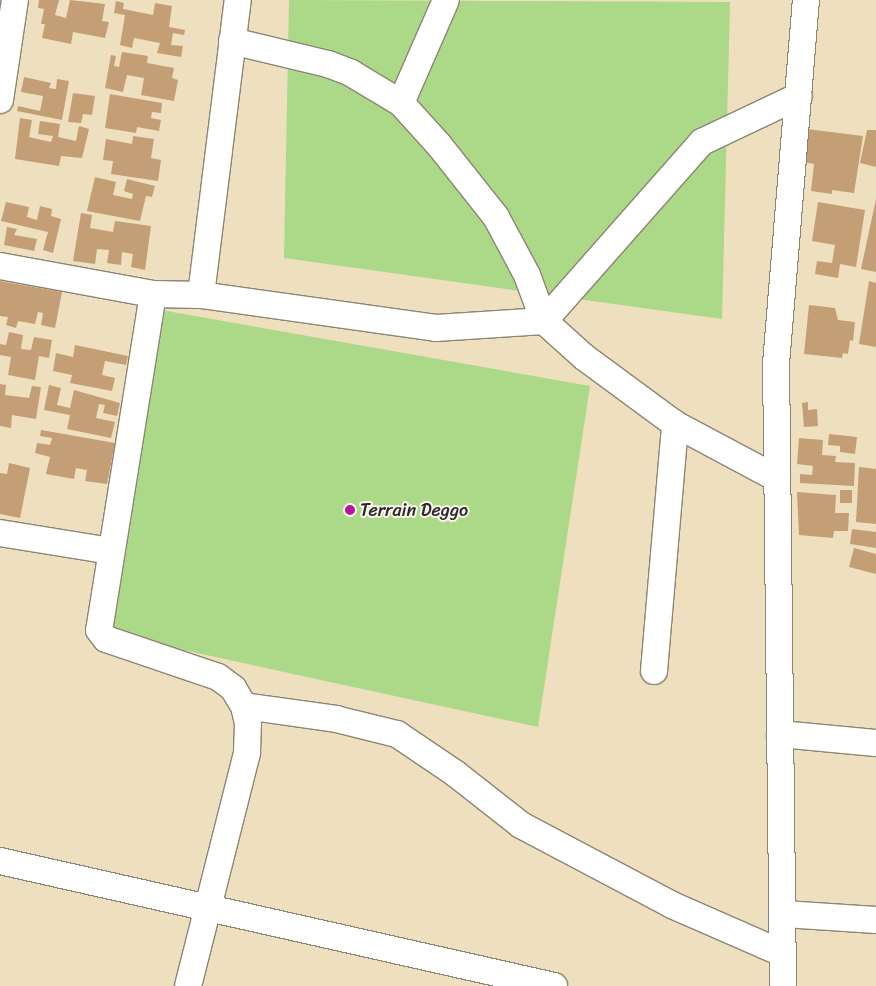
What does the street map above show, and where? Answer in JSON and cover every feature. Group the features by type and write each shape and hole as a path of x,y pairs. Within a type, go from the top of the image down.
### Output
{"street":[{"path":"0,100 15,0"},
{"path":"201,295 238,0"},
{"path":"400,103 446,0"},
{"path":"783,986 784,914 776,478 776,364 806,0"},
{"path":"232,41 328,64 351,73 400,103 439,144 496,217 527,274 544,321 584,357 675,424 776,478"},
{"path":"0,266 153,294 201,295 436,328 544,321 702,142 799,96"},
{"path":"153,294 102,605 101,635 218,677 233,688 244,706 248,723 247,753 188,986"},
{"path":"654,671 675,424"},
{"path":"0,533 111,551"},
{"path":"244,706 336,719 397,734 456,774 520,825 672,904 782,954"},
{"path":"780,734 876,743"},
{"path":"0,861 551,986"},
{"path":"784,914 876,920"}],"green space":[{"path":"289,0 730,2 722,319 284,258"},
{"name":"Terrain Deggo","path":"161,310 590,386 538,727 109,634"}],"building":[{"path":"39,0 59,0 55,15 66,18 70,0 105,4 102,21 109,22 105,38 73,32 71,44 42,38 45,24 41,24 44,9 38,8"},
{"path":"116,1 124,3 123,9 153,15 155,3 172,6 169,27 185,30 184,35 173,33 171,45 183,46 181,57 157,53 160,43 134,38 132,48 120,45 125,15 114,13"},
{"path":"122,52 148,56 147,63 174,68 172,78 178,80 174,101 141,95 144,78 127,75 123,92 105,88 111,55 116,56 114,66 119,67"},
{"path":"24,77 51,83 49,88 56,89 57,79 69,81 62,120 17,111 18,106 40,111 43,96 21,92"},
{"path":"73,93 95,96 92,115 83,114 81,123 68,122"},
{"path":"110,94 162,103 161,113 152,112 151,118 161,120 159,131 137,127 136,133 105,128"},
{"path":"20,118 32,120 29,137 51,142 53,136 38,134 40,121 60,124 58,137 76,141 79,126 89,129 82,158 61,156 59,166 15,159"},
{"path":"807,129 863,136 854,193 832,190 832,194 811,191 814,164 804,162"},
{"path":"867,130 876,130 876,167 860,163"},
{"path":"133,136 154,139 151,158 161,160 158,181 111,174 113,161 103,160 106,139 132,144"},
{"path":"95,177 116,182 113,195 132,199 133,194 124,191 127,179 155,186 152,197 146,196 140,221 87,211"},
{"path":"876,199 876,272 861,269"},
{"path":"6,202 29,207 27,217 37,220 40,206 52,209 51,216 61,219 53,253 43,250 48,232 1,221"},
{"path":"818,202 865,210 856,267 840,264 838,278 815,274 817,261 832,263 835,245 812,241"},
{"path":"81,213 92,215 90,228 113,232 115,221 151,226 145,270 131,267 133,254 122,252 121,265 107,263 109,250 97,249 95,264 73,261"},
{"path":"7,227 17,229 14,235 37,239 34,251 4,245"},
{"path":"0,281 62,292 55,328 41,325 43,313 38,312 35,324 18,321 16,328 6,325 8,317 0,316"},
{"path":"869,281 876,283 876,347 859,344"},
{"path":"809,305 835,308 838,320 855,322 853,341 850,340 848,354 843,353 842,358 804,354"},
{"path":"9,332 23,335 21,349 31,350 34,337 52,340 49,358 39,356 35,380 8,375 11,357 0,355 0,344 6,345"},
{"path":"75,345 128,356 126,365 105,361 102,375 115,378 112,391 70,383 72,375 53,371 56,353 73,357"},
{"path":"0,384 6,385 5,395 29,398 32,386 41,387 36,419 12,415 11,428 0,426"},
{"path":"49,385 61,388 57,405 70,408 74,390 120,403 117,416 103,413 105,405 99,404 96,418 115,422 111,438 67,429 70,415 44,410"},
{"path":"808,402 808,410 817,409 818,426 804,427 802,403"},
{"path":"41,430 115,443 107,484 85,481 87,470 76,468 74,479 46,474 50,457 35,453 37,443 50,445 52,438 40,436"},
{"path":"829,434 857,437 855,454 840,452 840,446 828,445"},
{"path":"799,438 823,440 822,455 836,456 835,462 855,463 854,486 800,483 800,474 812,475 813,466 797,464"},
{"path":"9,463 30,468 20,518 0,514 0,473 7,474"},
{"path":"859,467 876,469 876,524 856,522"},
{"path":"840,490 852,490 852,503 840,503"},
{"path":"797,492 836,495 835,513 849,513 848,531 834,531 833,538 799,535"},
{"path":"852,529 876,532 876,548 850,544"},
{"path":"854,548 876,554 876,574 849,567"}],"place":[{"name":"Terrain Deggo","path":"350,510"}]}
